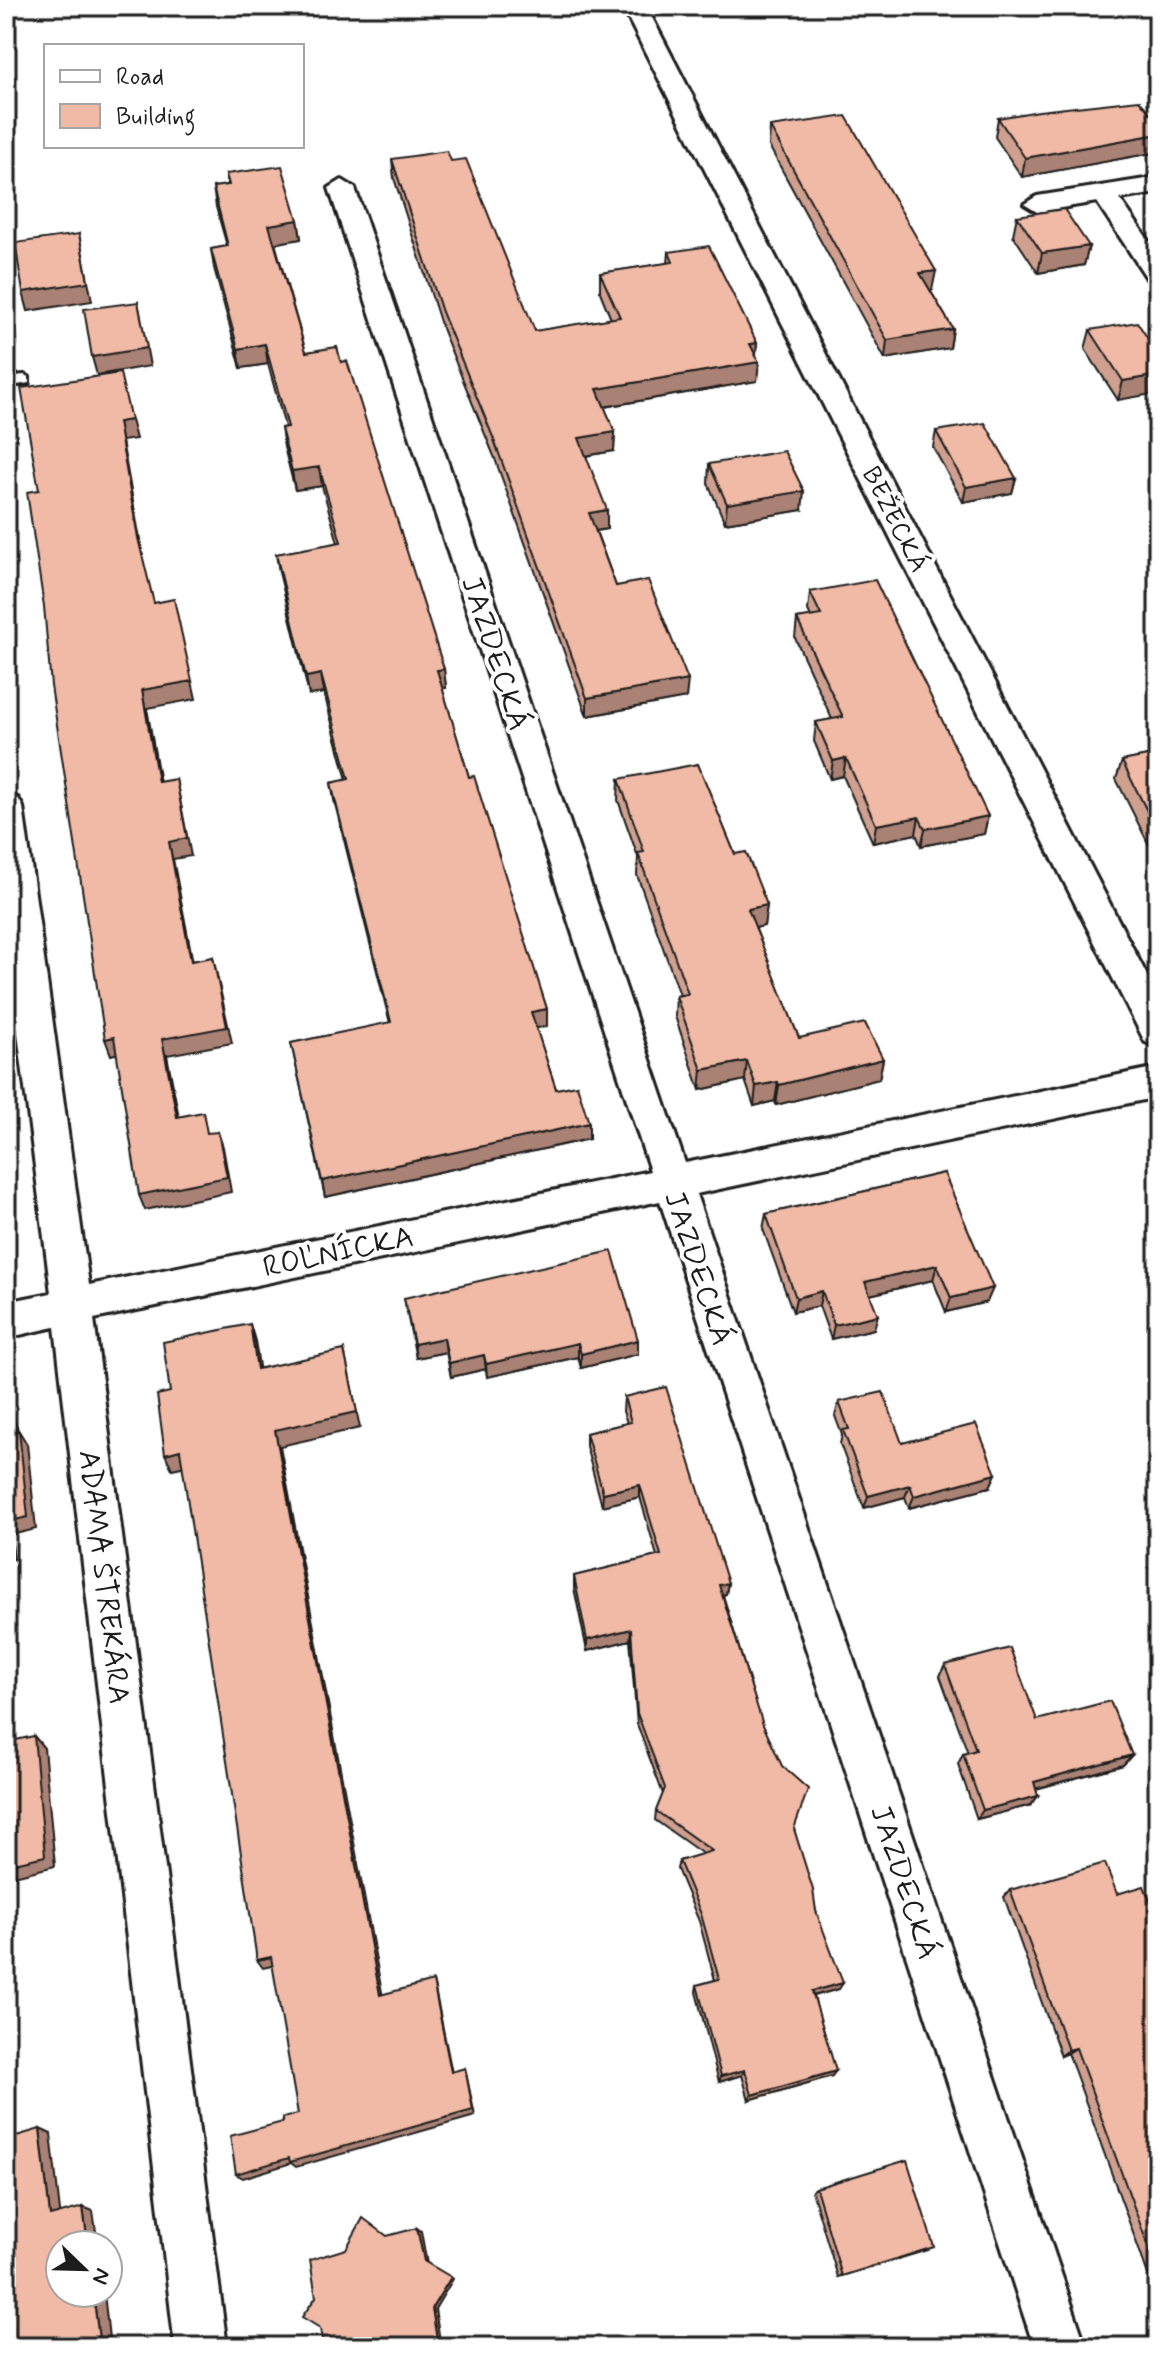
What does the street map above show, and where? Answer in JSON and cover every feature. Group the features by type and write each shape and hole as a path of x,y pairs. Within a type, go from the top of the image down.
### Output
{"street":[{"name":"BEŽECKÁ","path":"634,6 1158,1032"},
{"path":"1037,204 1158,185"},
{"name":"JAZDECKÁ","path":"342,188 1060,2347"},
{"path":"1105,195 1158,274"},
{"name":"ADAMA ŠTREKÁRA","path":"6,807 72,1305 201,2347"},
{"name":"ROĽNÍCKA","path":"6,1320 1158,1082"}],"lane":[{"path":"6,382 24,380"}],"building":[{"path":"1139,100 1158,122 1158,134 1025,158 998,118 1039,111"},
{"path":"846,116 936,271 920,273 953,329 887,340 770,127"},
{"path":"447,151 451,161 466,159 535,331 620,317 600,273 673,262 669,252 709,246 757,343 750,344 759,362 597,389 615,432 579,438 607,510 589,513 616,586 648,580 688,680 587,698 493,437 442,312 392,159"},
{"path":"282,166 298,220 269,225 306,352 337,347 341,362 347,361 444,669 437,670 469,777 474,776 547,1009 531,1012 556,1089 577,1085 589,1123 322,1181 291,1043 391,1022 331,783 349,779 321,674 306,677 276,554 341,542 319,467 292,471 281,428 288,427 265,344 238,349 211,249 228,246 213,187 229,185 226,174"},
{"path":"1064,209 1089,246 1042,253 1017,216"},
{"path":"79,234 88,282 23,292 15,243"},
{"path":"6,286 12,324 6,325"},
{"path":"138,302 147,348 92,357 84,309"},
{"path":"1137,322 1158,354 1158,375 1123,381 1090,330"},
{"path":"120,373 131,420 118,422 138,538 154,603 174,599 192,681 142,690 158,782 176,779 187,838 169,842 191,961 213,957 227,1027 162,1039 177,1117 203,1112 207,1133 218,1132 227,1177 139,1195 114,1037 105,1039 51,686 44,606 27,492 39,490 21,388"},
{"path":"985,423 1016,478 966,487 936,431"},
{"path":"784,451 804,491 727,504 709,464"},
{"path":"875,580 988,816 925,829 919,817 876,825 846,758 833,761 816,722 843,717 797,619 821,615 810,592"},
{"path":"1158,754 1158,833 1122,761"},
{"path":"698,764 735,854 746,852 767,905 748,909 799,1038 865,1023 883,1059 779,1085 778,1082 756,1086 747,1061 702,1070 676,996 688,994 638,853 644,852 619,779"},
{"path":"944,1173 993,1288 951,1298 937,1265 865,1282 878,1315 834,1325 822,1291 796,1298 766,1214"},
{"path":"612,1251 638,1340 581,1354 578,1343 486,1364 484,1355 449,1363 444,1338 414,1344 404,1298"},
{"path":"250,1324 257,1369 344,1350 357,1412 275,1430 380,1995 433,1981 451,2072 465,2068 473,2110 290,2162 289,2158 236,2174 230,2136 283,2122 283,2118 298,2114 271,1957 257,1960 180,1450 165,1454 157,1395 170,1392 163,1342"},
{"path":"666,1387 728,1583 719,1585 763,1725 782,1766 808,1789 794,1829 813,1890 816,1911 843,1983 812,1991 836,2071 752,2095 745,2070 721,2076 697,1985 719,1979 701,1914 679,1861 712,1851 656,1811 665,1788 637,1713 631,1629 587,1640 574,1576 661,1555 640,1485 603,1493 586,1433 631,1422 624,1397"},
{"path":"883,1392 902,1443 976,1424 996,1474 914,1496 910,1485 868,1496 843,1430 849,1429 839,1402"},
{"path":"6,1413 9,1413 11,1432 19,1431 28,1517 6,1522"},
{"path":"1010,1648 1037,1720 1110,1701 1132,1755 1034,1782 1038,1796 983,1810 963,1754 976,1750 945,1665"},
{"path":"34,1736 45,1856 6,1865 6,1742"},
{"path":"1105,1863 1117,1894 1144,1886 1158,1921 1158,2273 1076,2048 1068,2050 1010,1890"},
{"path":"40,2129 50,2216 83,2207 86,2229 44,2229 44,2309 95,2309 100,2347 6,2347 6,2139"},
{"path":"907,2160 934,2247 842,2276 816,2188"},
{"path":"363,2218 387,2236 417,2228 424,2261 451,2277 432,2308 438,2347 323,2347 320,2328 302,2317 316,2297 310,2260 346,2249"}]}
